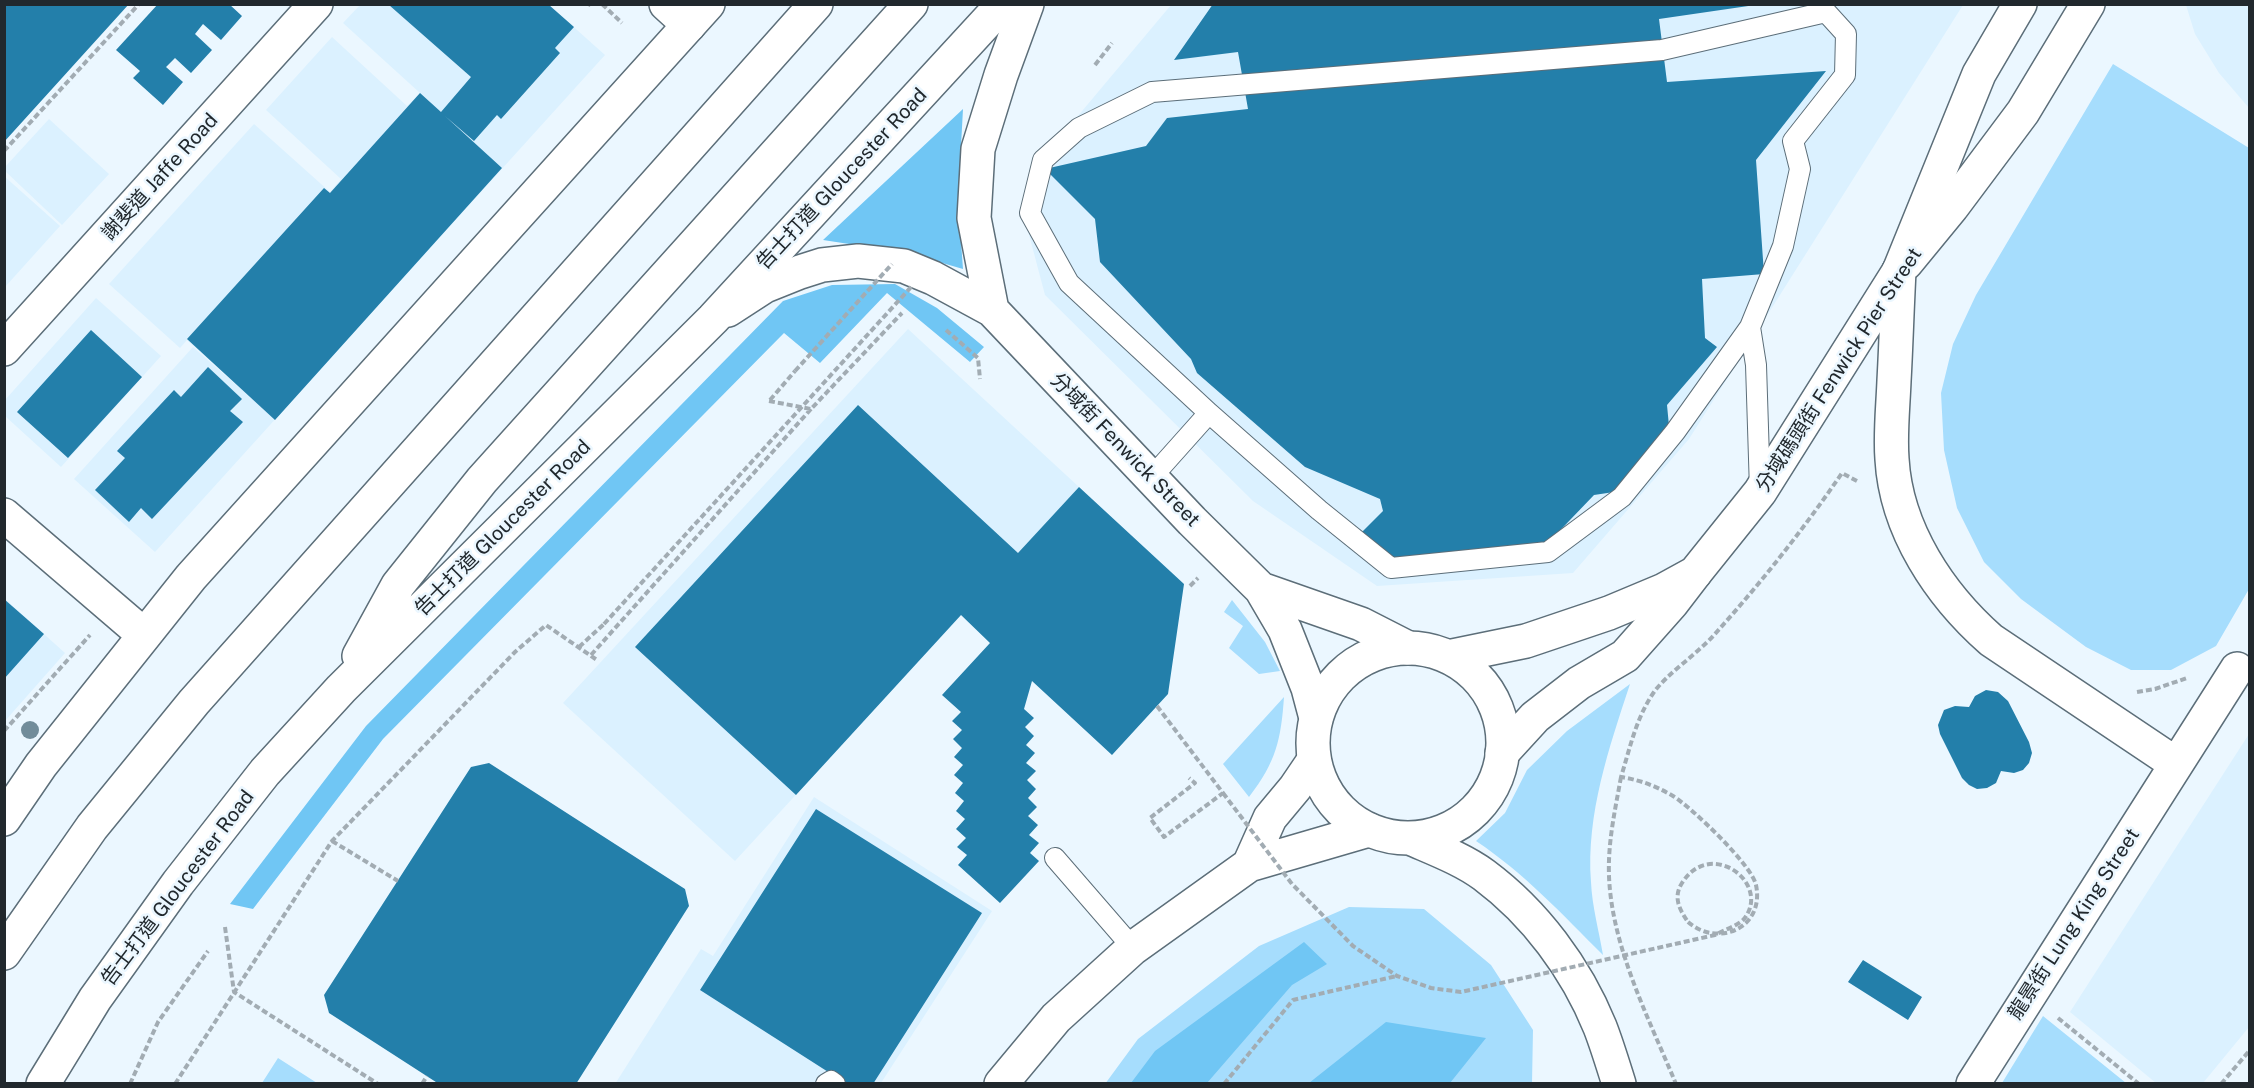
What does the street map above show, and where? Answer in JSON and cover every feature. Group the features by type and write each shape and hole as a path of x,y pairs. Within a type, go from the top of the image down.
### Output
{"main road":[{"name":"謝斐道 Jaffe Road","path":"4,349 316,4"},
{"path":"4,953 92,827 194,702 816,4"},
{"path":"341,689 398,585 482,480 911,4"},
{"name":"告士打道 Gloucester Road","path":"43,1083 95,999 177,883 266,772 341,689 713,319 1004,4"},
{"path":"992,310 974,218 978,149 1001,75 1027,4"},
{"path":"2020,4 1979,74 1899,271 1892,460 1902,507 1921,554 1934,578 1969,621 2021,662 2176,764"},
{"path":"4,819 41,765 144,635 231,532 687,11"},
{"name":"分域碼頭街 Fenwick Pier Street","path":"1502,753 1535,717 1579,682 1625,656 1672,603 1760,492 1899,271 1952,207 2023,112 2081,15"},
{"name":"分域街 Fenwick Street","path":"713,319 765,286 822,265 858,261 904,266 933,278 992,310 1151,478 1261,589 1285,630 1317,718"},
{"path":"4,515 144,635"},
{"name":"分域碼頭街 Fenwick Pier Street","path":"1448,657 1526,641 1664,590 1695,573"},
{"name":"分域街 Fenwick Street","path":"1261,589 1361,624 1408,648"},
{"path":"1408,648 1429,650 1465,667 1490,694 1502,731 1502,753 1492,786 1481,803 1466,818 1429,837 1392,837 1369,830 1348,817 1331,800 1319,778 1314,760 1313,741 1317,718 1323,700 1334,684 1349,669 1367,657 1387,650 1408,648"},
{"name":"龍景街 Lung King Street","path":"1972,1083 2237,669"},
{"path":"1249,865 1270,818 1314,760"},
{"path":"1001,1083 1056,1018 1133,948 1249,865 1369,830"},
{"path":"1410,838 1449,855 1483,875 1520,907 1551,940 1576,979 1599,1026 1619,1083"}],"lane":[{"path":"1826,12 1846,34 1845,75 1793,141 1800,169 1783,246 1750,327 1675,432 1622,497 1548,552 1391,568 1319,510 1209,413 1069,283 1030,213 1044,160 1079,128 1152,92 1662,50 1826,12"},
{"path":"1750,327 1756,365 1760,492"},
{"path":"1151,478 1209,413"},
{"path":"1055,858 1133,948"},
{"path":"826,1083 831,1081 835,1083"}],"path":[{"path":"4,151 139,4"},
{"path":"602,4 622,23"},
{"path":"1095,65 1112,43"},
{"path":"811,409 769,401 892,264"},
{"path":"579,647 604,624 912,286"},
{"path":"591,655 811,409 902,313"},
{"path":"978,358 980,379"},
{"path":"1676,1083 1627,964 1614,916 1609,862 1613,817 1621,777 1638,718 1655,690 1704,646 1742,604 1810,521 1842,473 1857,482"},
{"path":"175,1083 332,841 515,652 546,625 597,660"},
{"path":"4,731 76,652"},
{"path":"1157,706 1292,884 1353,946 1397,976 1431,988 1461,992 1715,935 1742,921 1748,909 1750,895 1744,879 1732,868 1716,863 1701,866 1692,870 1678,890 1677,897 1682,914 1688,922 1696,929 1713,934 1726,934 1740,927 1751,916 1756,902 1755,880 1748,868 1697,815 1674,796 1643,781 1621,777"},
{"path":"1189,778 1195,783 1150,818 1164,837 1223,793"},
{"path":"332,841 398,881"},
{"path":"225,927 234,992 378,1083"},
{"path":"130,1083 158,1022 208,951"},
{"path":"1224,1083 1293,1000 1397,976"},
{"path":"2056,1016 2139,1083"},
{"path":"2221,1083 2250,1050"},
{"path":"422,1083 427,1076"}],"shaded area":[{"path":"360,5 549,5 605,55 155,552 74,479 193,347 251,398 187,340 180,348 109,284 254,124 330,192 341,179 266,110 332,37 407,106 420,93 343,23"},
{"path":"1171,5 1963,5 1689,439 1573,573 1377,586 1253,501 1045,295 1027,227 1041,160"},
{"path":"2186,5 2249,5 2249,108 2219,73 2195,34"},
{"path":"2113,64 2249,148 2249,589 2216,646 2171,670 2131,670 2086,647 2021,599 1984,562 1957,508 1944,450 1941,393 1953,344 1976,295"},
{"path":"963,109 958,201 963,269 908,253 823,240"},
{"path":"49,119 109,174 62,225 5,171 5,167"},
{"path":"4,176 60,226 5,287 4,287"},
{"path":"895,284 937,308 984,347 970,362 887,293 820,363 784,333 383,739 253,909 230,904 366,726 783,301 832,285"},
{"path":"96,298 161,356 61,467 5,416 5,400"},
{"path":"908,329 1079,487 735,861 563,703"},
{"path":"5,599 65,653 5,721"},
{"path":"1232,600 1265,642 1280,671 1259,674 1229,648 1243,626 1224,612"},
{"path":"1630,684 1601,782 1592,831 1590,857 1592,891 1603,955 1526,880 1476,841 1505,813 1527,770 1567,731"},
{"path":"1284,697 1276,750 1265,773 1249,797 1223,764"},
{"path":"2249,734 2249,1027 2203,1083 2156,1083 2070,1012"},
{"path":"814,797 992,911 881,1083 615,1084 701,949 713,956"},
{"path":"1349,907 1424,909 1491,965 1533,1030 1532,1083 1105,1084 1138,1039 1259,946"},
{"path":"1304,942 1327,964 1292,985 1207,1083 1131,1083 1155,1051"},
{"path":"2043,1016 2126,1083 2002,1083"},
{"path":"1386,1022 1486,1038 1450,1083 1309,1083"},
{"path":"278,1058 317,1083 262,1083"}],"building":[{"path":"4,4 129,4 4,142"},
{"path":"158,4 229,4 242,16 221,40 203,24 195,34 212,50 191,73 175,58 166,67 183,82 163,105 133,78 140,71 116,50"},
{"path":"1213,4 1762,4 1659,19 1667,82 1826,71 1756,160 1764,274 1702,279 1705,338 1717,347 1667,405 1669,426 1614,492 1594,495 1546,545 1399,563 1362,532 1383,511 1380,499 1305,467 1197,373 1191,359 1100,262 1095,219 1045,169 1146,146 1167,118 1248,109 1238,52 1174,60"},
{"path":"389,5 549,5 574,27 555,48 560,53 501,119 497,115 474,141 445,116 502,168 275,420 187,339 324,188 330,193 420,93 441,112 471,77"},
{"path":"91,330 142,377 68,458 17,412"},
{"path":"208,367 242,399 230,411 243,422 152,519 141,508 129,522 95,490 125,458 117,451 174,390 181,397"},
{"path":"858,405 1018,553 1079,487 1184,584 1168,694 1112,755 1032,681 1024,709 1034,718 1025,727 1034,736 1026,745 1035,753 1026,763 1036,771 1027,780 1036,789 1028,798 1037,807 1028,816 1038,825 1029,835 1039,843 1030,853 1039,861 1000,903 958,865 967,855 957,847 966,838 956,829 965,819 956,811 964,801 955,793 963,783 954,775 963,765 954,757 962,748 953,739 962,730 952,721 961,712 942,695 990,643 961,615 796,795 635,647"},
{"path":"4,599 44,634 4,679"},
{"path":"1986,690 1998,692 2008,701 2029,742 2032,753 2029,763 2023,770 2014,773 2001,771 1996,783 1987,788 1977,789 1962,778 1940,734 1938,725 1944,710 1955,706 1969,707 1975,696"},
{"path":"489,763 685,889 689,906 576,1084 439,1084 329,1013 324,995 471,767"},
{"path":"816,809 982,913 873,1084 847,1084 700,990"},
{"path":"1863,960 1922,997 1908,1020 1848,982"}]}
